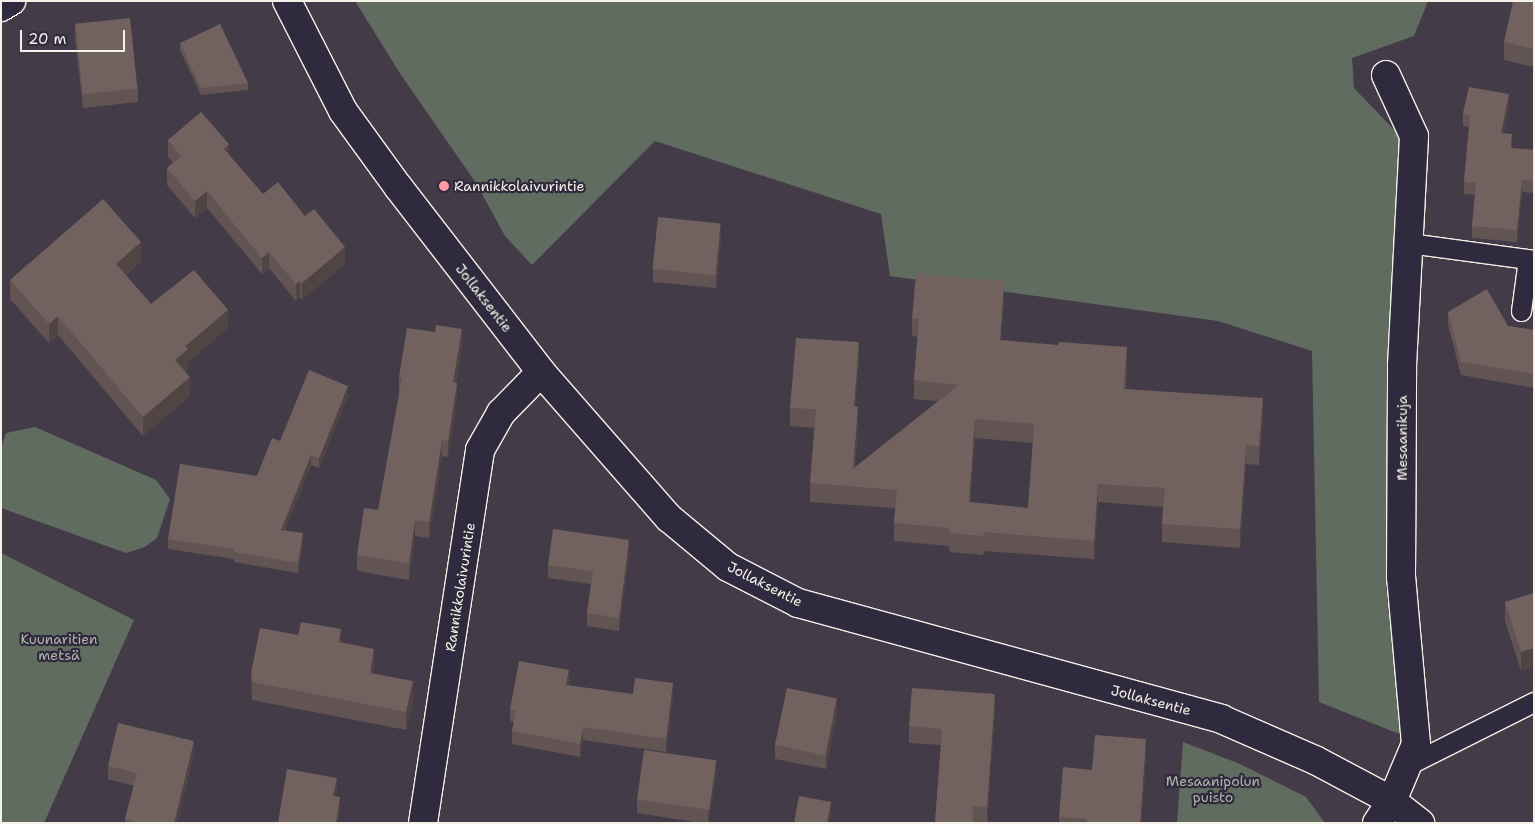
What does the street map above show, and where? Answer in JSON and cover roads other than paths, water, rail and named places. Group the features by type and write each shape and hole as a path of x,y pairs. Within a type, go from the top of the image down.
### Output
{"main road":[{"path":"1,8 10,1"},
{"name":"Jollaksentie","path":"287,1 343,111 398,188 541,372 669,518 728,567 798,603 1221,719 1315,760 1384,812 1420,823"},
{"name":"Mesaanikuja","path":"1384,812 1408,765 1416,744 1401,577 1402,366 1414,136 1386,75"},
{"name":"Rannikkolaivurintie","path":"423,823 480,450 501,412 541,372"}],"lane":[{"path":"1409,243 1531,260 1521,312"},
{"path":"1408,765 1534,702"}],"place":[{"name":"Rannikkolaivurintie","path":"444,186"}],"park label":[{"name":"Kuunaritien metsä","path":"59,648"},
{"name":"Mesaanipolun puisto","path":"1213,790"}]}
